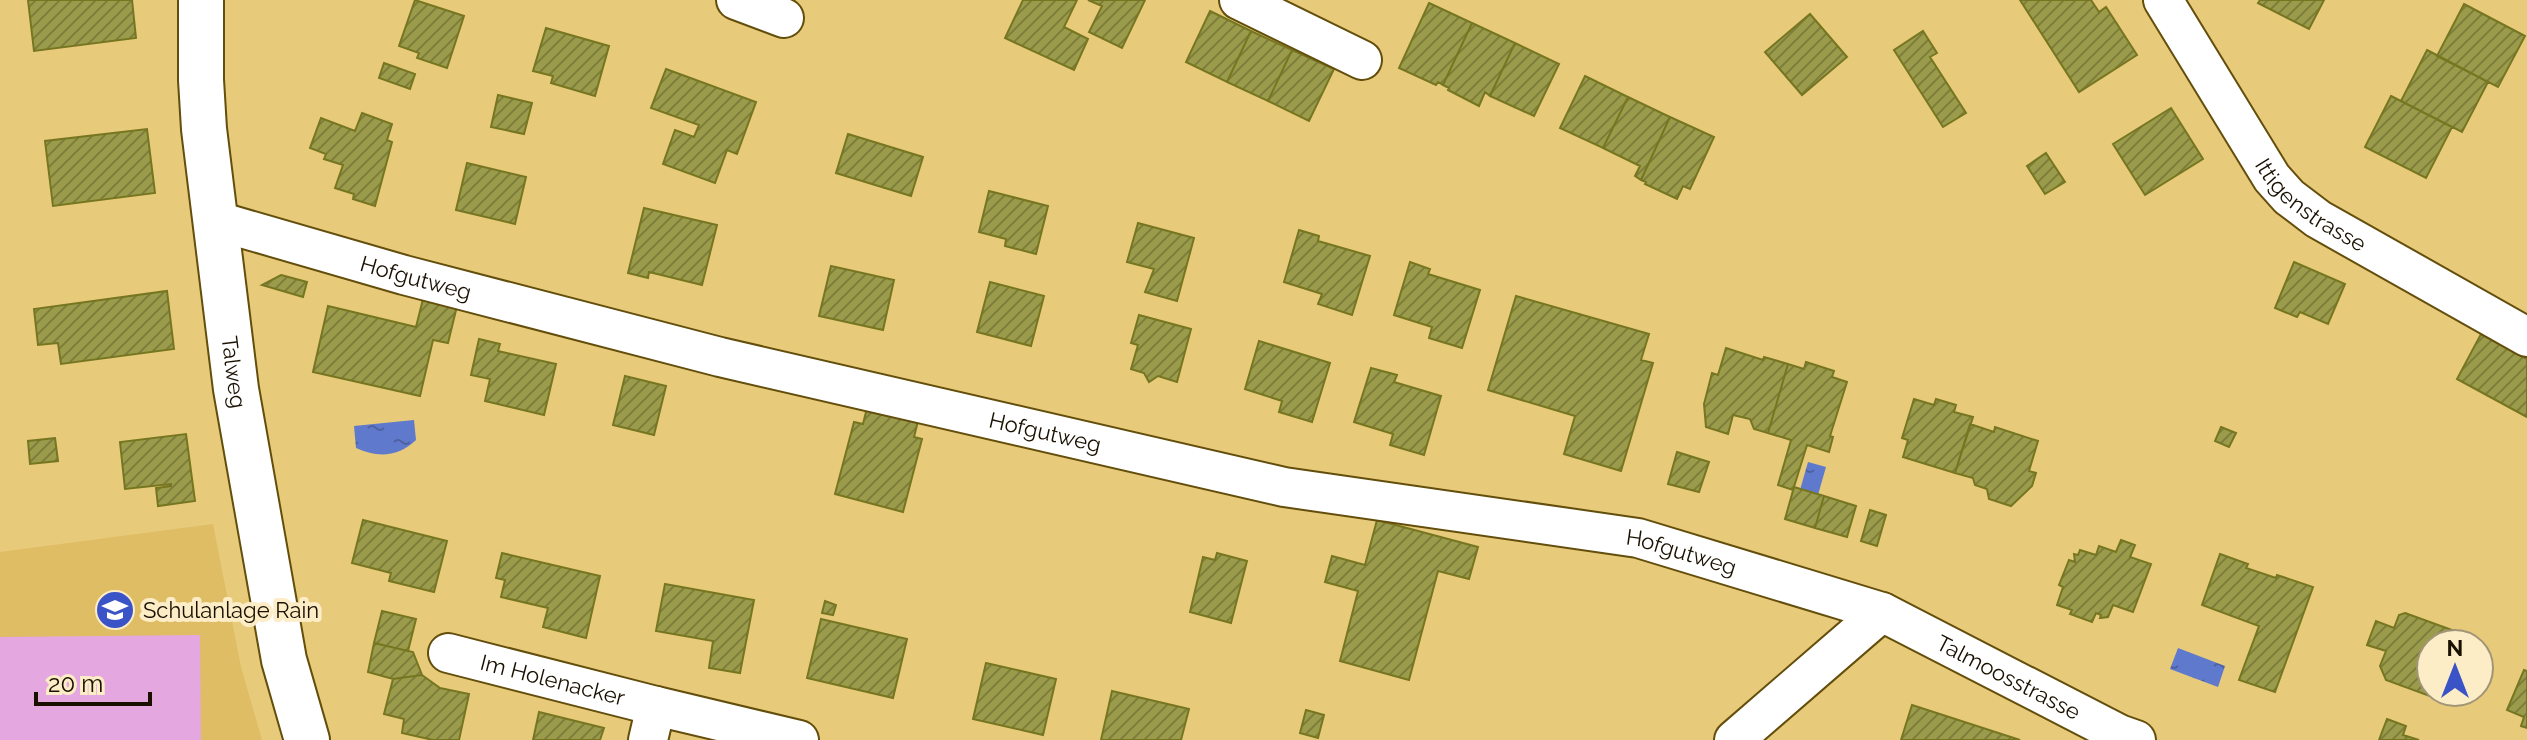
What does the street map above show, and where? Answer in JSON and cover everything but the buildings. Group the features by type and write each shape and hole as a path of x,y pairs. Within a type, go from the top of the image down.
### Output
{"street":[{"name":"Talweg","path":"201,0 201,80 214,220 236,389 284,660 307,740"},
{"path":"736,0 784,18"},
{"path":"1239,0 1362,60"},
{"name":"Ittigenstrasse","path":"2163,0 2272,178 2289,197 2318,219 2527,337"},
{"name":"Hofgutweg","path":"214,220 404,275 720,357 1284,487 1638,538 1882,612"},
{"path":"1734,740 1882,612"},
{"name":"Talmoosstrasse","path":"1882,612 2136,740"},
{"name":"Im Holenacker","path":"448,653 652,723 799,740"}],"shaded area":[{"name":"Schulanlage Rain","path":"213,524 241,667 262,740 0,740 0,552"},
{"path":"200,635 201,740 0,740 0,637"}],"water":[{"path":"414,420 416,440 402,450 380,454 356,448 354,426"},
{"path":"1808,462 1826,467 1812,516 1794,511"},
{"path":"2178,648 2225,666 2218,687 2170,669"}],"place":[{"name":"Schulanlage Rain","path":"115,610"}]}
